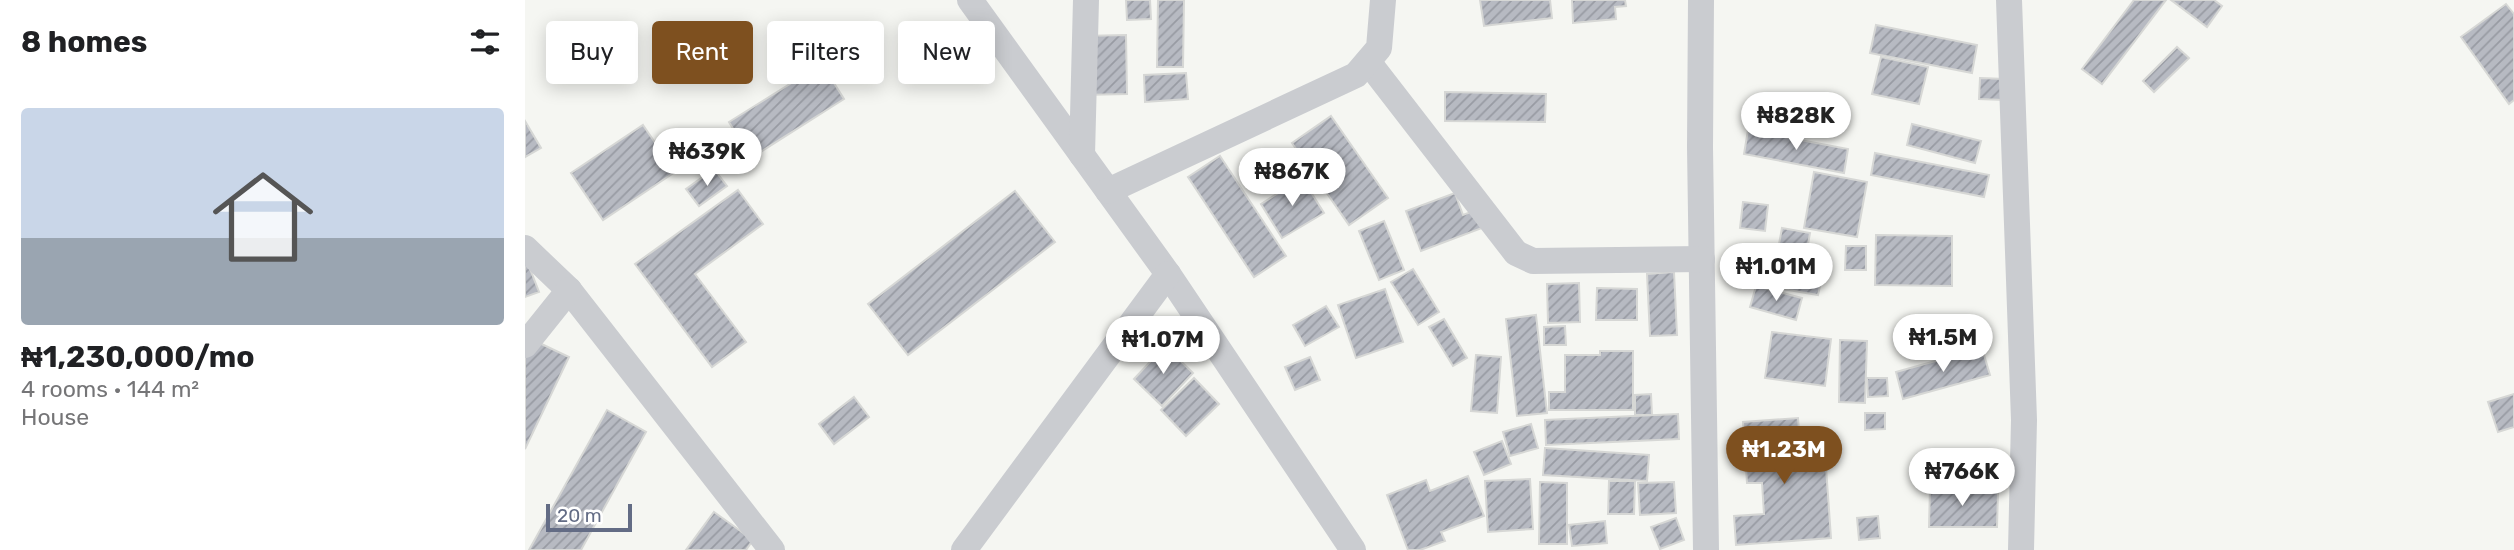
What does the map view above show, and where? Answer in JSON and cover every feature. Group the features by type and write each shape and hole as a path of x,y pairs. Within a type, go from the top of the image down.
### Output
{"street":[{"path":"971,0 1168,274 1345,547"},
{"path":"1082,155 1086,0"},
{"path":"1108,191 1356,75 1369,63 1379,48 1383,0"},
{"path":"1701,0 1706,550"},
{"path":"2009,0 2024,420 2021,550"},
{"path":"1369,63 1515,253 1532,261 1702,259"},
{"path":"525,248 569,290 772,550"},
{"path":"964,550 1168,274"},
{"path":"525,345 569,290"}],"building":[{"path":"1126,0 1150,0 1151,19 1127,20"},
{"path":"1158,0 1184,0 1183,67 1157,67"},
{"path":"1480,0 1550,0 1552,18 1484,26"},
{"path":"1572,0 1625,0 1626,6 1615,7 1616,19 1573,23"},
{"path":"2134,0 2166,0 2102,84 2082,69"},
{"path":"2171,0 2214,0 2222,6 2207,27"},
{"path":"2506,4 2514,14 2514,100 2509,104 2461,37"},
{"path":"1876,25 1977,45 1972,73 1870,53"},
{"path":"1126,35 1127,94 1081,95 1081,36"},
{"path":"2177,47 2189,58 2154,92 2143,81"},
{"path":"1881,57 1928,67 1919,104 1872,94"},
{"path":"1186,73 1188,99 1145,102 1144,75"},
{"path":"1980,78 2005,79 2004,100 1979,99"},
{"path":"790,84 835,84 844,99 751,158 729,122"},
{"path":"1445,92 1546,94 1545,122 1445,121"},
{"path":"1331,116 1388,198 1349,225 1292,143"},
{"path":"525,121 541,148 525,157"},
{"path":"1912,124 1981,141 1975,163 1907,145"},
{"path":"643,125 675,172 603,220 571,173"},
{"path":"1748,130 1848,149 1844,173 1744,154"},
{"path":"1875,153 1989,175 1984,197 1871,175"},
{"path":"1220,156 1286,256 1254,277 1188,177"},
{"path":"714,169 727,186 699,206 686,189"},
{"path":"1814,172 1867,182 1857,237 1804,228"},
{"path":"1302,178 1324,213 1282,238 1261,204"},
{"path":"738,190 763,224 695,274 746,342 712,367 635,264"},
{"path":"1015,191 1055,242 908,355 868,304"},
{"path":"1455,193 1463,215 1476,210 1482,228 1421,251 1406,211"},
{"path":"1743,202 1768,205 1765,231 1740,228"},
{"path":"1384,221 1404,270 1379,280 1359,231"},
{"path":"1782,228 1810,233 1803,273 1822,277 1818,295 1771,287"},
{"path":"1876,235 1952,236 1952,286 1875,285"},
{"path":"1846,246 1866,246 1866,270 1845,270"},
{"path":"525,256 539,292 525,297"},
{"path":"1413,269 1439,312 1418,325 1391,282"},
{"path":"1674,272 1677,335 1650,336 1647,274"},
{"path":"1579,283 1580,322 1548,323 1547,284"},
{"path":"1756,286 1802,298 1796,320 1750,307"},
{"path":"1597,288 1637,289 1637,320 1596,320"},
{"path":"1385,289 1403,342 1356,358 1338,305"},
{"path":"1326,306 1339,327 1305,346 1293,325"},
{"path":"1536,315 1547,413 1517,416 1506,319"},
{"path":"1444,319 1467,358 1453,366 1429,327"},
{"path":"1565,326 1566,345 1544,345 1544,327"},
{"path":"1772,332 1831,339 1825,386 1765,378"},
{"path":"531,339 569,357 525,449 525,351"},
{"path":"1840,340 1867,341 1865,403 1839,402"},
{"path":"1165,346 1193,373 1162,406 1134,379"},
{"path":"1982,348 1990,375 1903,399 1896,372"},
{"path":"1600,351 1633,351 1633,410 1549,410 1549,392 1565,392 1565,355 1600,355"},
{"path":"1476,355 1501,357 1497,413 1471,411"},
{"path":"1310,357 1320,380 1295,390 1285,367"},
{"path":"1194,378 1219,404 1186,436 1161,410"},
{"path":"1867,378 1887,378 1888,396 1868,397"},
{"path":"1651,394 1652,415 1635,415 1635,395"},
{"path":"2514,394 2514,427 2498,432 2488,402"},
{"path":"854,397 869,417 834,444 819,424"},
{"path":"607,410 646,432 581,550 529,550"},
{"path":"1865,413 1885,413 1885,429 1865,430"},
{"path":"1678,414 1679,439 1546,445 1545,420"},
{"path":"1798,418 1801,455 1825,453 1831,538 1736,545 1734,516 1764,514 1762,483 1747,483 1743,422"},
{"path":"1531,424 1538,448 1510,456 1503,432"},
{"path":"1502,441 1511,464 1484,475 1474,452"},
{"path":"1545,448 1649,455 1647,481 1543,475"},
{"path":"1468,476 1484,516 1441,532 1445,541 1420,550 1408,550 1387,495 1426,480 1430,491"},
{"path":"1530,479 1533,529 1488,532 1485,481"},
{"path":"1609,481 1635,481 1634,514 1608,514"},
{"path":"1540,482 1567,483 1567,544 1539,544"},
{"path":"1674,482 1676,513 1640,515 1638,483"},
{"path":"1952,486 1953,491 1998,492 1997,527 1929,527 1930,487"},
{"path":"714,512 753,540 746,550 686,550"},
{"path":"1878,516 1880,538 1859,540 1857,518"},
{"path":"1676,518 1684,540 1660,549 1651,527"},
{"path":"1605,521 1607,543 1572,546 1569,525"}]}
